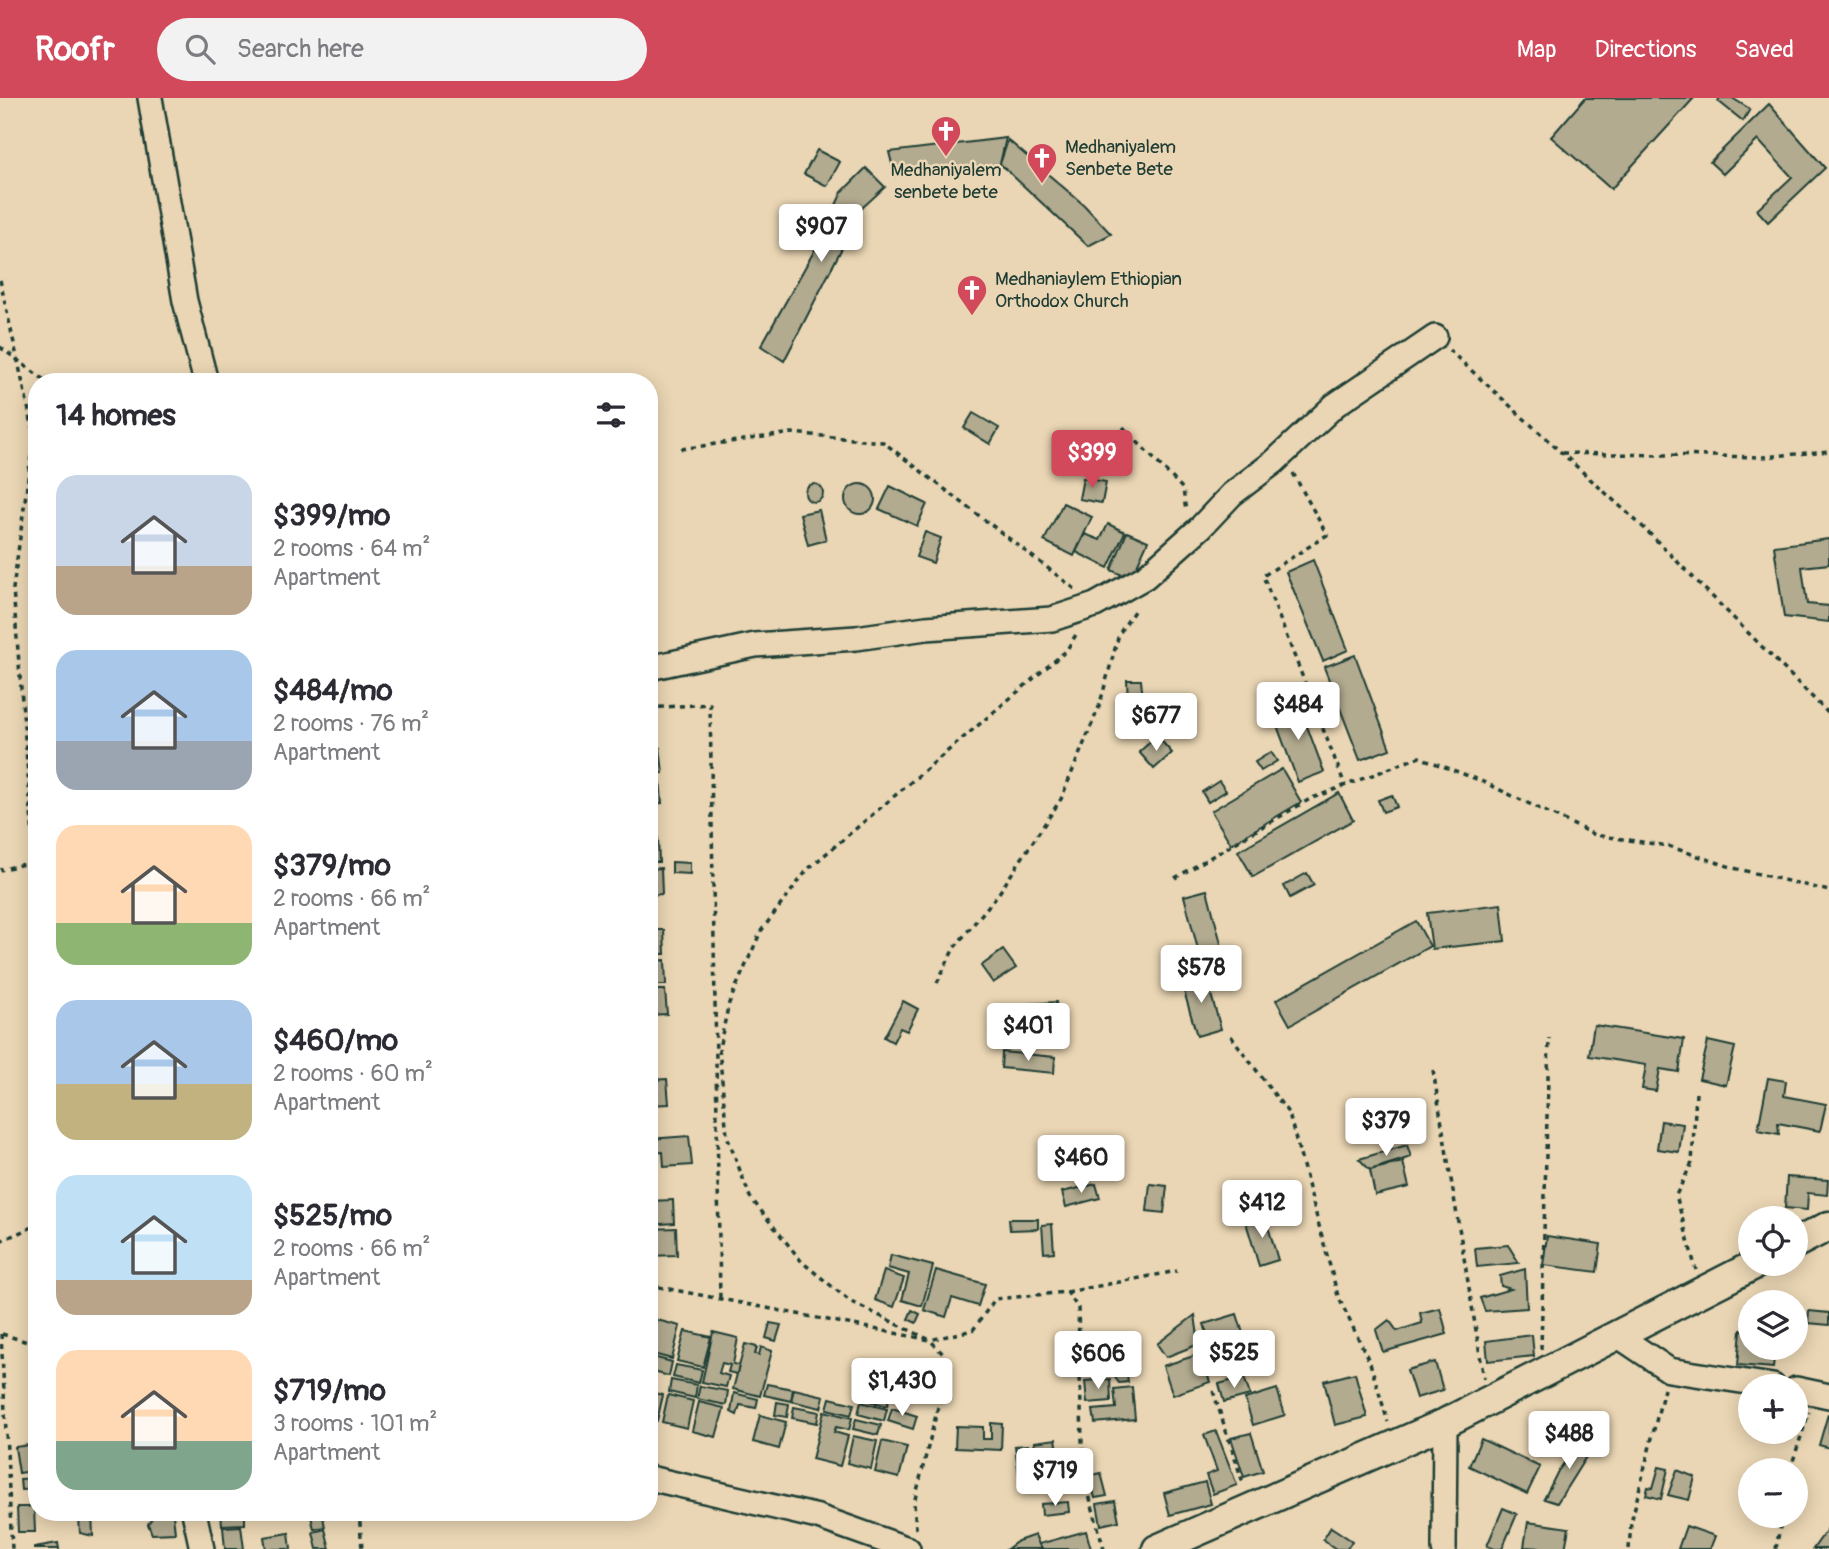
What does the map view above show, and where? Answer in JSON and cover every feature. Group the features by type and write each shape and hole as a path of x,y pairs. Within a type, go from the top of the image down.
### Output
{"street":[{"path":"150,98 186,301 204,373"},
{"path":"658,666 755,645 856,638 926,628 1052,620 1096,605 1145,578 1232,494 1283,454 1335,405 1435,337"},
{"path":"1808,1237 1829,1226"},
{"path":"1157,1549 1445,1423 1738,1273"},
{"path":"1618,1335 1669,1370 1738,1381"},
{"path":"1444,1549 1445,1423"},
{"path":"658,1480 818,1517 912,1543"},
{"path":"196,1521 202,1549"}],"path":[{"path":"0,281 28,406"},
{"path":"1435,337 1644,528 1829,713"},
{"path":"0,347 35,373"},
{"path":"1123,427 1183,489 1189,537"},
{"path":"681,449 792,433 883,442 1096,605 1066,651 808,869 761,931 729,1003 719,1048 727,1136 750,1197 802,1262 851,1302 930,1340 944,1355 942,1391 914,1503 912,1543"},
{"path":"1562,453 1763,457 1829,451"},
{"path":"1283,454 1328,535 1263,576 1345,785"},
{"path":"28,478 13,589 28,783"},
{"path":"937,983 954,948 999,893 1061,799 1099,707 1119,634 1142,599"},
{"path":"658,707 710,704 720,1300"},
{"path":"1175,877 1310,799 1419,757 1479,780 1595,835 1668,846 1734,868 1829,891"},
{"path":"0,870 28,863"},
{"path":"1231,1036 1289,1114 1338,1296 1370,1363 1395,1444"},
{"path":"1540,1376 1549,1038"},
{"path":"1433,1070 1488,1402"},
{"path":"1696,1093 1692,1163 1676,1195 1702,1291"},
{"path":"0,1241 28,1229"},
{"path":"658,1287 930,1340 973,1330 995,1299 1067,1292 1177,1271"},
{"path":"1067,1292 1078,1308 1083,1473 1104,1549"},
{"path":"12,1549 1,1334 28,1342"},
{"path":"1629,1549 1631,1523 1669,1370"},
{"path":"1213,1391 1251,1508"},
{"path":"1794,1458 1813,1393"},
{"path":"360,1521 362,1549"},
{"path":"1776,1549 1780,1528"}],"building":[{"path":"1585,98 1694,98 1611,189 1551,137"},
{"path":"1720,98 1732,98 1750,109 1743,121 1718,101"},
{"path":"1769,104 1825,168 1768,222 1757,210 1792,177 1758,140 1723,174 1710,162"},
{"name":"Medhaniyalem senbete bete","path":"1006,138 1000,164 895,176 889,152"},
{"name":"Medhaniyalem Senbete Bete","path":"1008,140 1084,205 1111,234 1088,246 1000,164"},
{"path":"817,150 840,162 827,186 804,174"},
{"path":"866,168 885,187 863,207 784,361 761,346 817,246 842,192"},
{"path":"973,413 999,428 990,444 964,428"},
{"path":"1083,478 1106,482 1102,503 1079,499"},
{"path":"814,484 820,487 823,493 820,499 814,502 808,499 805,493 808,487"},
{"path":"860,484 871,488 875,499 871,510 860,514 849,510 845,499 849,488"},
{"path":"890,486 927,504 917,526 879,509"},
{"path":"1063,503 1092,517 1074,556 1044,541"},
{"path":"819,510 826,540 808,545 800,514"},
{"path":"1108,524 1125,532 1108,568 1076,552 1085,534 1100,540"},
{"path":"925,532 941,538 933,563 916,557"},
{"path":"1127,532 1148,541 1131,579 1111,570"},
{"path":"1829,539 1829,564 1802,567 1807,604 1829,606 1829,622 1784,617 1774,546"},
{"path":"1313,560 1348,650 1323,661 1286,572"},
{"path":"1355,655 1390,749 1360,760 1324,667"},
{"path":"1127,680 1141,680 1143,700 1128,701"},
{"path":"1298,702 1324,772 1298,782 1272,712"},
{"path":"1157,736 1172,753 1154,769 1139,752"},
{"path":"660,747 663,773 658,773"},
{"path":"1271,752 1277,761 1261,771 1255,762"},
{"path":"1282,769 1301,802 1231,844 1211,811"},
{"path":"660,777 662,803 658,803"},
{"path":"1219,781 1226,791 1208,802 1202,792"},
{"path":"1339,793 1353,820 1253,877 1238,851"},
{"path":"1392,795 1397,807 1383,812 1378,800"},
{"path":"672,862 690,863 690,874 672,873"},
{"path":"658,868 661,868 662,894 658,894"},
{"path":"1307,873 1314,885 1290,898 1284,886"},
{"path":"1207,890 1223,951 1200,957 1184,896"},
{"path":"1501,904 1505,941 1432,949 1427,913"},
{"path":"1416,921 1430,946 1290,1025 1276,1000"},
{"path":"658,930 664,930 665,954 658,954"},
{"path":"1003,950 1016,968 993,983 981,966"},
{"path":"658,960 665,960 666,985 658,985"},
{"path":"1205,974 1221,1029 1197,1036 1181,981"},
{"path":"658,990 665,990 667,1014 658,1014"},
{"path":"903,1001 918,1009 907,1031 900,1028 893,1042 884,1037"},
{"path":"1056,1002 1058,1022 1028,1024 1026,1004"},
{"path":"1022,1005 1026,1023 1014,1026 1017,1038 997,1042 991,1011"},
{"path":"1594,1025 1684,1039 1679,1072 1660,1069 1656,1091 1642,1089 1646,1065 1589,1056"},
{"path":"1708,1041 1735,1047 1726,1085 1699,1079"},
{"path":"1002,1052 1055,1057 1054,1073 1001,1068"},
{"path":"1768,1078 1786,1081 1784,1096 1826,1104 1820,1131 1778,1123 1779,1134 1758,1130"},
{"path":"667,1079 669,1104 658,1105 658,1080"},
{"path":"1405,1101 1416,1133 1389,1143 1378,1111"},
{"path":"1661,1121 1683,1124 1679,1152 1657,1149"},
{"path":"689,1136 692,1165 664,1167 663,1152 658,1152 658,1138"},
{"path":"1407,1145 1411,1157 1370,1170 1359,1159"},
{"path":"1403,1162 1409,1187 1375,1195 1370,1170"},
{"path":"1787,1177 1828,1180 1827,1195 1808,1193 1807,1206 1785,1206"},
{"path":"1096,1184 1100,1198 1066,1207 1062,1192"},
{"path":"1150,1184 1167,1186 1164,1213 1147,1211"},
{"path":"673,1200 674,1223 658,1224 658,1201"},
{"path":"1264,1213 1278,1260 1259,1266 1245,1219"},
{"path":"1009,1219 1038,1219 1038,1229 1010,1230"},
{"path":"1052,1224 1054,1252 1044,1253 1042,1225"},
{"path":"676,1228 677,1255 658,1256 658,1229"},
{"path":"1547,1236 1601,1244 1597,1272 1543,1265"},
{"path":"1508,1245 1519,1263 1477,1267 1475,1248"},
{"path":"891,1255 933,1266 922,1306 902,1300 909,1274 888,1268"},
{"path":"1525,1269 1527,1308 1485,1311 1480,1298 1511,1289 1501,1286 1500,1276"},
{"path":"936,1270 985,1284 978,1306 952,1298 946,1317 924,1310"},
{"path":"884,1271 904,1278 894,1307 875,1300"},
{"path":"1440,1308 1447,1334 1383,1352 1376,1330 1389,1320 1397,1331 1422,1323 1420,1313"},
{"path":"912,1310 920,1314 916,1323 908,1319"},
{"path":"1809,1311 1829,1313 1829,1325 1808,1323"},
{"path":"1237,1314 1246,1343 1213,1352 1204,1324"},
{"path":"1195,1315 1199,1344 1166,1357 1157,1344"},
{"path":"658,1320 680,1326 672,1359 658,1355"},
{"path":"770,1323 781,1325 776,1341 766,1338"},
{"path":"685,1331 711,1337 703,1367 677,1361"},
{"path":"713,1332 738,1338 733,1364 739,1365 737,1374 728,1372 730,1365 722,1363 719,1373 729,1376 726,1387 702,1382"},
{"path":"1532,1335 1534,1356 1488,1361 1486,1341"},
{"path":"745,1344 757,1347 755,1354 759,1355 761,1347 772,1351 760,1396 733,1389"},
{"path":"1123,1346 1128,1382 1119,1383 1111,1372 1087,1374 1085,1358 1100,1356 1099,1348"},
{"path":"1213,1352 1236,1352 1241,1364 1221,1371"},
{"path":"1200,1354 1210,1382 1173,1395 1163,1366"},
{"path":"658,1358 672,1362 669,1376 658,1373"},
{"path":"1738,1360 1774,1360 1773,1368 1738,1365"},
{"path":"1435,1362 1443,1390 1416,1398 1407,1370"},
{"path":"676,1365 702,1370 699,1383 673,1377"},
{"path":"871,1371 894,1378 887,1406 863,1399"},
{"path":"1355,1373 1367,1417 1335,1425 1324,1381"},
{"path":"1244,1377 1250,1395 1224,1402 1219,1384"},
{"path":"1110,1379 1111,1401 1087,1403 1085,1381"},
{"path":"671,1380 697,1385 695,1398 669,1392"},
{"path":"767,1384 793,1389 791,1401 764,1395"},
{"path":"700,1386 728,1391 726,1405 697,1399"},
{"path":"1132,1387 1135,1419 1095,1423 1093,1410 1116,1408 1114,1389"},
{"path":"794,1389 824,1396 821,1408 791,1401"},
{"path":"1277,1389 1285,1415 1253,1425 1245,1399"},
{"path":"734,1393 758,1399 756,1408 740,1405 737,1415 731,1412"},
{"path":"658,1394 663,1395 658,1417"},
{"path":"668,1395 693,1401 687,1428 662,1422"},
{"path":"830,1398 854,1404 851,1415 827,1409"},
{"path":"699,1402 724,1408 716,1437 692,1431"},
{"path":"777,1402 789,1404 787,1417 775,1415"},
{"path":"861,1402 887,1409 884,1421 858,1414"},
{"path":"794,1407 819,1412 817,1423 792,1418"},
{"path":"892,1408 917,1416 913,1429 888,1421"},
{"path":"824,1411 852,1418 849,1430 836,1427 834,1432 848,1436 840,1466 812,1459"},
{"path":"1829,1414 1829,1448 1819,1445"},
{"path":"760,1415 786,1422 779,1449 753,1442"},
{"path":"856,1419 881,1425 878,1435 853,1429"},
{"path":"991,1423 1002,1424 1001,1450 955,1448 956,1426 983,1427 983,1439 991,1439"},
{"path":"1216,1431 1237,1485 1213,1494 1206,1475 1217,1471 1204,1435"},
{"path":"1251,1433 1263,1471 1244,1477 1231,1438"},
{"path":"853,1436 877,1441 871,1469 847,1463"},
{"path":"1584,1437 1594,1444 1557,1503 1544,1499 1558,1471"},
{"path":"1056,1439 1061,1467 1038,1470 1034,1442"},
{"path":"1481,1439 1540,1467 1527,1494 1469,1466"},
{"path":"882,1441 907,1447 899,1478 875,1472"},
{"path":"28,1445 28,1472 19,1473 15,1447"},
{"path":"1028,1445 1034,1488 1021,1489 1015,1446"},
{"path":"1659,1467 1668,1469 1661,1499 1646,1495 1648,1487 1653,1488"},
{"path":"1677,1470 1695,1477 1689,1500 1668,1495"},
{"path":"1101,1473 1107,1496 1095,1498 1089,1476"},
{"path":"20,1479 28,1479 28,1490 21,1490"},
{"path":"1205,1482 1211,1504 1170,1515 1164,1493"},
{"path":"1115,1501 1119,1521 1101,1525 1097,1504"},
{"path":"1068,1502 1069,1512 1042,1515 1041,1504"},
{"path":"17,1507 28,1507 28,1521 35,1521 35,1532 18,1532"},
{"path":"1503,1508 1517,1514 1502,1549 1495,1549 1487,1546"},
{"path":"79,1521 92,1521 93,1536 80,1533"},
{"path":"150,1521 174,1521 175,1533 152,1534 148,1524"},
{"path":"222,1521 245,1521 245,1524 222,1525"},
{"path":"312,1521 324,1521 325,1527 314,1529"},
{"path":"1528,1522 1569,1528 1565,1549 1524,1547"},
{"path":"241,1526 244,1549 225,1549 223,1527"},
{"path":"1686,1526 1715,1536 1710,1549 1678,1549"},
{"path":"1331,1527 1352,1541 1347,1549 1336,1549 1323,1540"},
{"path":"1828,1528 1829,1549 1813,1549"},
{"path":"325,1529 330,1549 317,1549 313,1532"},
{"path":"1086,1531 1091,1549 1042,1549 1039,1544"},
{"path":"289,1533 291,1549 266,1549 264,1537"},
{"path":"1035,1535 1041,1549 1007,1549 1018,1541"},
{"path":"58,1543 59,1549 34,1549 34,1547"}],"place":[{"name":"Medhaniyalem senbete bete","path":"946,158"},
{"name":"Medhaniyalem Senbete Bete","path":"1042,185"},
{"name":"Medhaniaylem Ethiopian Orthodox Church","path":"972,317"}]}
